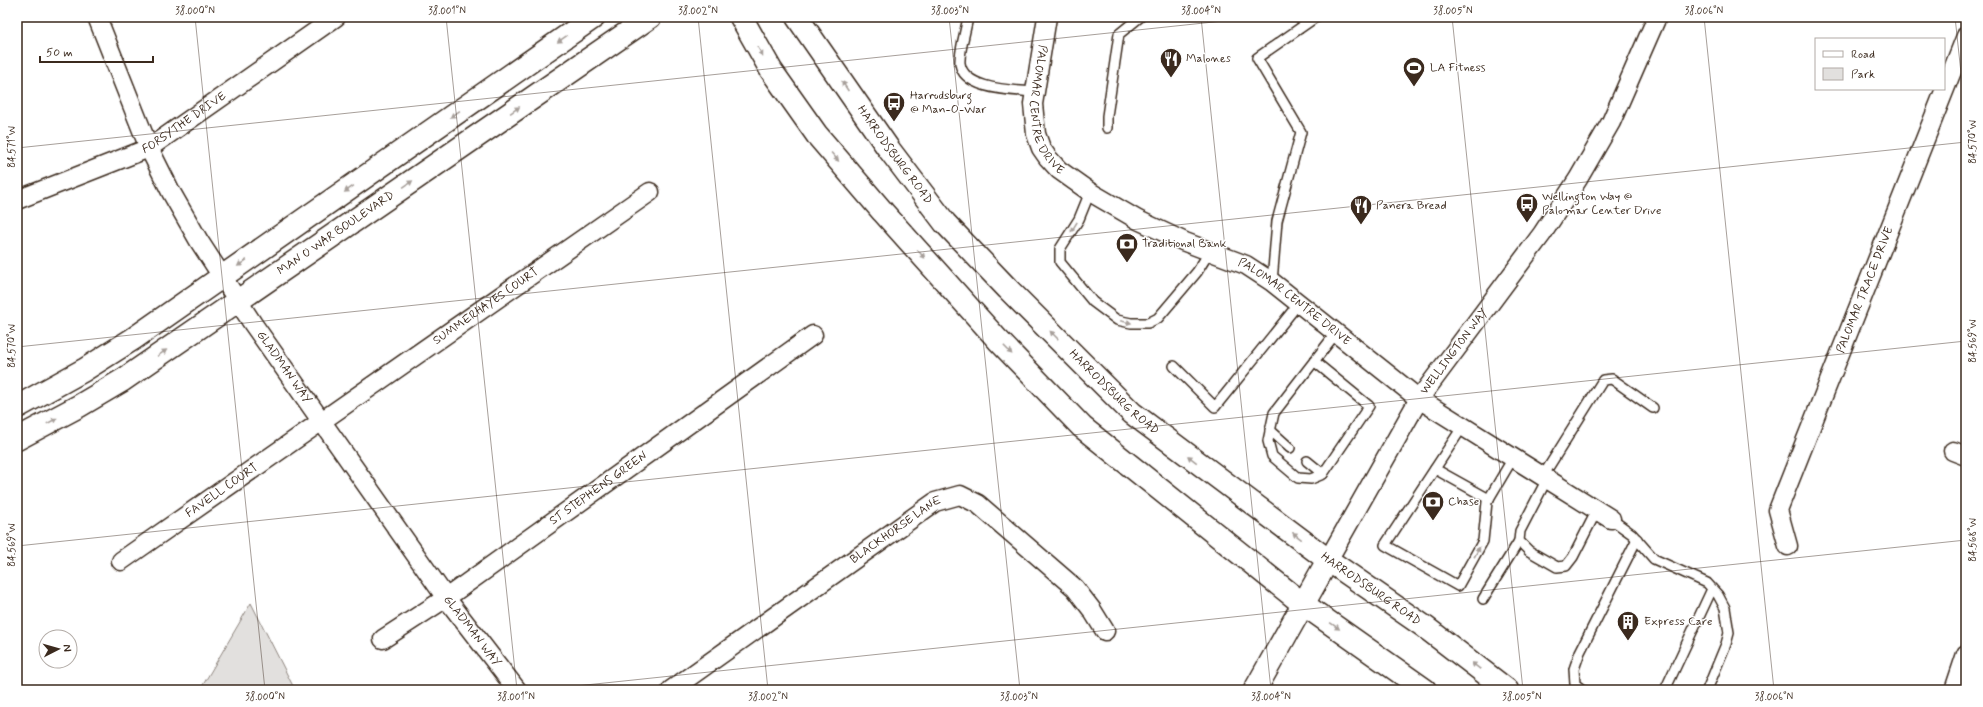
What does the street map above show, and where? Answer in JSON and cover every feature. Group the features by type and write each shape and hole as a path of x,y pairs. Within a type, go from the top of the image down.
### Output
{"main road":[{"path":"17,406 84,370 223,277 594,17"},
{"name":"MAN O WAR BOULEVARD","path":"17,439 79,406 123,380 650,17"},
{"path":"740,17 771,70 817,136 998,340 1082,427 1303,604 1425,690"},
{"name":"HARRODSBURG ROAD","path":"797,17 888,148 945,223 1008,290 1132,413 1328,560 1425,627 1507,690"},
{"name":"WELLINGTON WAY","path":"1255,690 1328,560"}],"street":[{"name":"GLADMAN WAY","path":"97,17 149,148 184,217 238,301 446,598 517,690"},
{"name":"PALOMAR CENTRE DRIVE","path":"1047,17 1033,92 1033,117 1041,148 1059,170 1090,192 1158,231 1246,265 1272,282 1419,399 1604,514"},
{"name":"WELLINGTON WAY","path":"1328,560 1419,399 1542,234 1578,179 1611,122 1657,17"},
{"name":"FORSYTHE DRIVE","path":"17,200 149,148 333,18"},
{"name":"PALOMAR TRACE DRIVE","path":"1945,89 1966,36"},
{"name":"PALOMAR TRACE DRIVE","path":"1788,546 1778,510 1945,90"},
{"name":"SUMMERHAYES COURT","path":"323,422 650,192"},
{"name":"ST STEPHENS GREEN","path":"383,639 446,598 813,335"},
{"name":"FAVELL COURT","path":"121,561 323,422"},
{"name":"BLACKHORSE LANE","path":"671,690 935,502 960,495 978,504 1074,588 1092,610 1106,631"},
{"path":"1954,690 1966,654"}],"lane":[{"path":"968,17 960,64 965,75 974,82 990,87 1033,92"},
{"path":"1107,128 1107,116 1119,34 1140,17"},
{"path":"1272,282 1277,221 1301,132 1256,58 1316,17"},
{"path":"1090,192 1079,219 1060,250 1060,262 1093,302 1117,320 1131,323 1148,323 1158,318 1197,272 1210,251"},
{"path":"1174,366 1215,407 1299,303"},
{"path":"1314,362 1368,406 1323,474 1311,479 1298,478 1272,456 1268,441 1274,413 1336,333"},
{"path":"1483,599 1519,541 1520,531 1545,478 1603,380 1612,379 1653,408"},
{"path":"1463,426 1385,545 1458,586 1483,541 1488,501 1513,458"},
{"path":"1270,430 1290,448"},
{"path":"1307,462 1323,474"},
{"path":"1435,469 1488,501"},
{"path":"1519,541 1529,551 1557,567 1566,566 1604,514 1637,539 1654,559 1707,583 1724,608 1729,633 1707,690"},
{"path":"1583,690 1575,684 1574,669 1580,652 1637,539"},
{"path":"1665,690 1712,589"}],"green space":[{"path":"251,603 295,690 200,690"}],"place":[{"name":"Malones","path":"1171,78"},
{"name":"LA Fitness","path":"1414,88"},
{"name":"Harrodsburg @ Man-O-War","path":"894,122"},
{"name":"Wellington Way @ Palomar Center Drive","path":"1527,224"},
{"name":"Panera Bread","path":"1361,226"},
{"name":"Traditional Bank","path":"1127,264"},
{"name":"Chase","path":"1433,522"},
{"name":"Express Care","path":"1628,642"}]}
